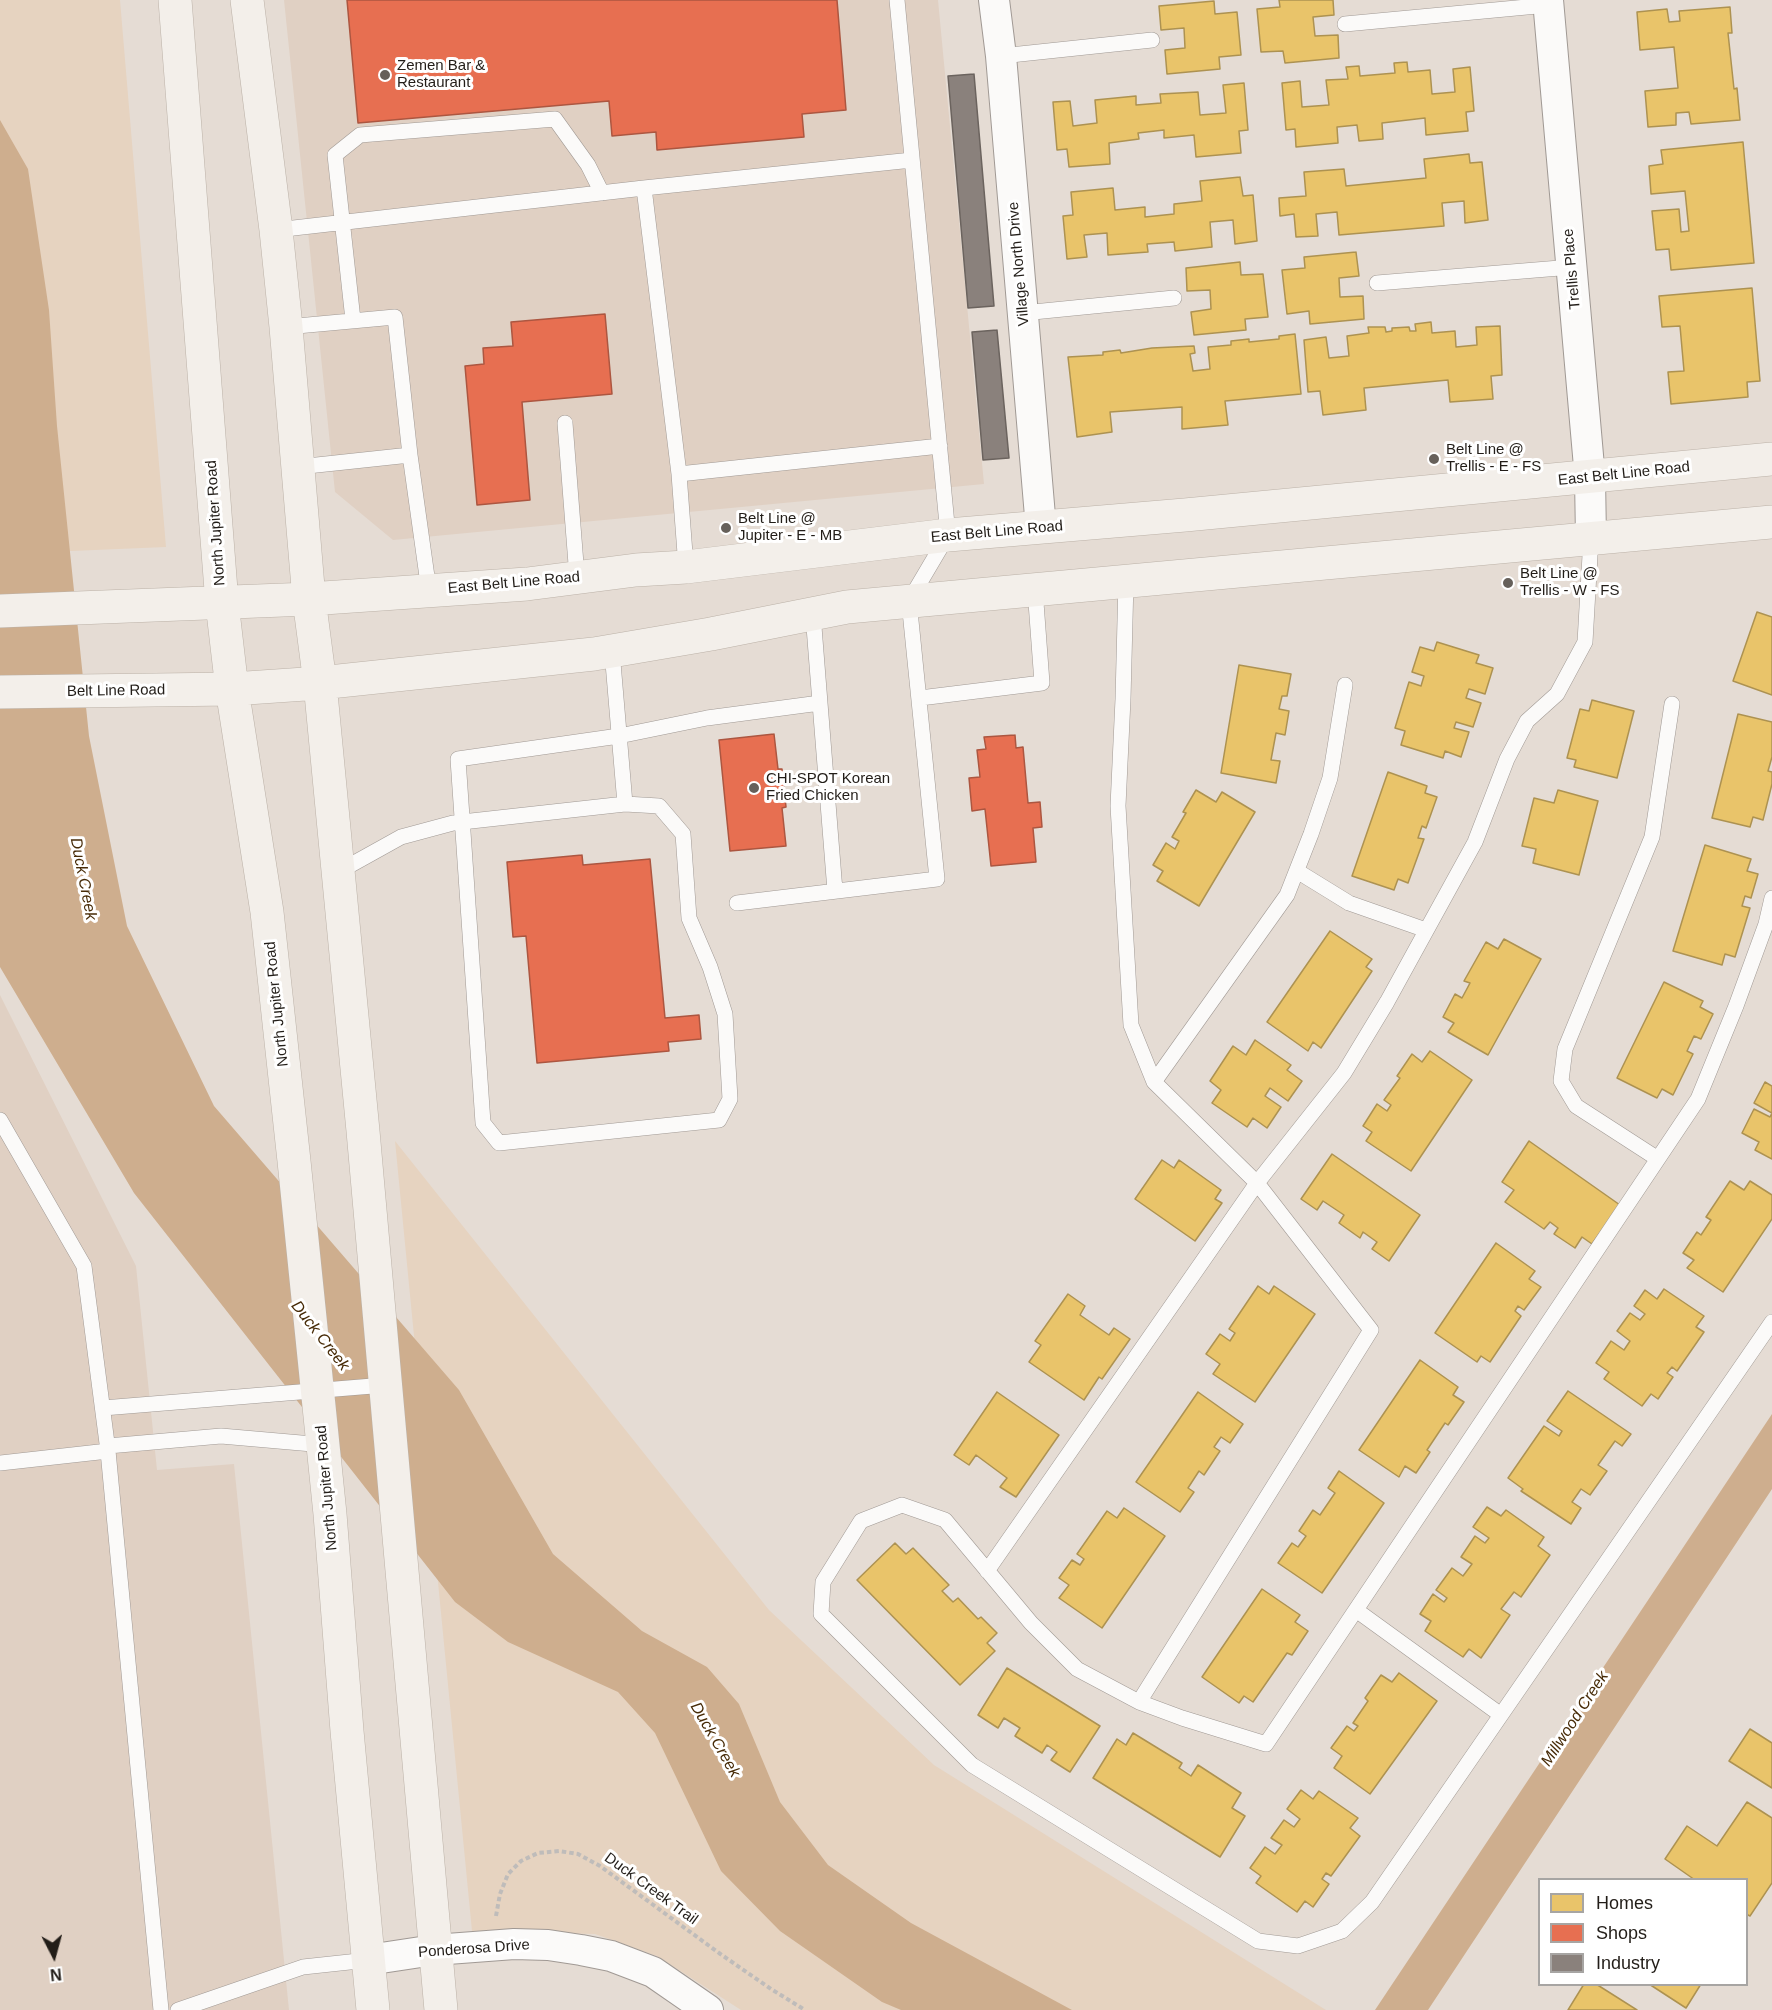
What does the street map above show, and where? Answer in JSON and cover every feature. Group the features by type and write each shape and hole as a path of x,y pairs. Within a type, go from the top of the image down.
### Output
{"main road":[{"name":"North Jupiter Road","path":"175,0 222,603 232,689 272,953 324,1445 346,1731 373,2010"},
{"path":"247,0 286,327 309,599 320,683 363,1131 441,2010"},
{"name":"East Belt Line Road","path":"222,603 526,584 948,535 1590,478 1772,459"},
{"path":"232,689 320,683 612,651 847,607 1772,522"},
{"path":"0,611 222,603"},
{"name":"Belt Line Road","path":"0,692 232,689"}],"street":[{"name":"Village North Drive","path":"994,0 1001,56 1041,528"},
{"name":"Trellis Place","path":"1548,2 1590,478 1591,538"},
{"name":"Ponderosa Drive","path":"368,1960 434,1950 514,1944 548,1945 611,1956 653,1972 708,2010"}],"lane":[{"path":"736,903 937,879 909,601 948,535 897,0"},
{"path":"1346,24 1548,2"},
{"path":"1001,56 1152,40"},
{"path":"353,321 335,155 360,135 555,119 588,165 602,193"},
{"path":"276,230 912,159"},
{"path":"644,188 679,474 686,567"},
{"path":"1377,283 1572,267"},
{"path":"1023,313 1174,298"},
{"path":"286,327 395,317 410,455 429,591"},
{"path":"565,423 577,577"},
{"path":"679,474 940,446"},
{"path":"298,467 410,455"},
{"path":"987,1571 1257,1183 1344,1073 1387,1002 1475,842 1507,759 1527,720 1557,694 1586,642 1591,538"},
{"path":"1126,581 1118,806 1131,1025 1154,1082 1257,1183 1371,1330 1139,1702"},
{"path":"920,698 1042,683 1035,590"},
{"path":"813,614 835,891"},
{"path":"612,651 625,804"},
{"path":"1154,1082 1287,895 1330,778 1345,685"},
{"path":"338,872 401,837 463,822 625,804 659,806 683,834 689,918 710,967 725,1014 730,1099 719,1120 499,1143 483,1123 463,822 458,759 620,736 707,718 820,703"},
{"path":"1658,1159 1576,1106 1561,1081 1565,1049 1652,837 1672,704"},
{"path":"1297,871 1349,903 1426,930"},
{"path":"1772,898 1766,924 1736,1006 1698,1099 1266,1744 1139,1702 1077,1670 1031,1623 945,1520 902,1504 861,1521 823,1582 821,1614 972,1765 1257,1941 1298,1946 1342,1931 1372,1902 1772,1322"},
{"path":"0,1120 84,1266 108,1448 161,2010"},
{"path":"103,1408 385,1385"},
{"path":"0,1463 221,1436 324,1445"},
{"path":"1356,1610 1501,1715"},
{"path":"178,2010 303,1967 368,1960"}],"path":[{"name":"Duck Creek Trail","path":"492,1947 500,1894 508,1874 520,1861 538,1853 559,1851 578,1854 600,1866 719,1953 805,2010"}],"shaded area":[{"path":"0,0 120,0 166,547 0,554"},
{"path":"284,0 938,0 984,484 393,540 335,492"},
{"path":"0,995 136,1266 157,1470 234,1464 289,2010 0,2010"},
{"path":"395,1141 769,1610 934,1765 1326,2010 741,2010 657,1956 595,1934 472,1931"}],"water":[{"name":"Duck Creek","path":"0,120 28,169 49,310 57,426 89,736 127,926 214,1106 459,1390 553,1554 642,1631 707,1667 739,1704 780,1802 828,1865 911,1923 1072,2010 901,2010 882,2002 780,1931 721,1871 655,1733 618,1692 508,1642 455,1602 134,1193 0,967"},
{"name":"Millwood Creek","path":"1772,1414 1772,1489 1428,2010 1375,2010"}],"building: Homes":[{"path":"1279,0 1333,0 1334,15 1313,17 1315,36 1338,35 1339,58 1285,63 1283,51 1261,52 1257,9 1280,7"},
{"path":"1214,1 1215,14 1237,12 1241,55 1219,57 1220,69 1167,74 1165,50 1185,48 1184,28 1161,30 1159,6"},
{"path":"1730,7 1732,33 1728,33 1740,120 1691,124 1689,112 1676,113 1676,125 1648,127 1645,91 1678,88 1674,47 1640,50 1637,12 1667,9 1669,22 1680,21 1679,11"},
{"path":"1407,62 1408,72 1430,70 1432,94 1455,92 1453,69 1470,67 1474,111 1466,112 1468,131 1426,135 1425,118 1382,123 1383,139 1359,141 1357,125 1337,127 1338,143 1296,147 1295,129 1286,130 1282,83 1300,81 1302,107 1329,105 1326,80 1348,79 1346,67 1359,66 1360,76 1395,73 1394,63"},
{"path":"1244,83 1248,130 1239,131 1241,153 1196,157 1194,135 1164,138 1164,130 1138,133 1139,139 1109,143 1110,164 1069,167 1067,149 1057,150 1053,102 1070,101 1073,126 1097,123 1095,100 1136,96 1136,105 1161,103 1160,94 1198,92 1200,115 1226,113 1223,85"},
{"path":"1743,142 1754,263 1671,270 1669,249 1656,250 1652,211 1679,209 1681,232 1689,231 1685,191 1651,194 1649,166 1663,164 1661,150"},
{"path":"1469,154 1470,163 1482,162 1488,220 1465,223 1464,201 1442,203 1444,226 1339,235 1337,212 1316,214 1318,236 1296,237 1294,214 1280,216 1279,198 1306,196 1304,172 1344,169 1346,186 1426,178 1424,159"},
{"path":"1240,177 1243,196 1253,195 1257,241 1235,244 1233,220 1210,222 1212,247 1175,251 1174,242 1147,244 1148,252 1108,255 1107,233 1084,235 1087,257 1067,259 1063,216 1073,215 1071,192 1113,188 1115,210 1145,207 1145,217 1174,214 1174,204 1202,201 1200,181"},
{"path":"1356,252 1359,276 1339,278 1340,297 1363,296 1364,319 1310,324 1309,311 1287,314 1282,270 1305,268 1304,257"},
{"path":"1240,262 1241,275 1263,274 1268,317 1245,319 1246,330 1194,335 1191,312 1211,309 1210,290 1187,291 1186,268"},
{"path":"1752,288 1760,381 1747,382 1748,397 1671,404 1668,372 1684,371 1680,326 1662,327 1659,296"},
{"path":"1431,322 1432,333 1455,331 1456,347 1477,345 1476,327 1500,326 1502,375 1491,376 1493,399 1450,402 1448,380 1364,388 1366,410 1323,415 1320,391 1308,392 1304,340 1326,337 1329,358 1349,356 1347,336 1369,333 1368,327 1385,327 1386,332 1392,331 1392,328 1409,327 1410,331 1416,331 1415,324"},
{"path":"1295,334 1301,394 1225,401 1228,425 1182,429 1182,407 1110,412 1112,432 1077,437 1068,357 1103,355 1103,352 1120,350 1121,353 1152,348 1194,346 1195,353 1190,354 1193,371 1210,369 1208,347 1231,345 1231,341 1279,339 1279,336"},
{"path":"1757,612 1772,617 1772,695 1733,681"},
{"path":"1437,642 1479,655 1476,663 1493,668 1485,694 1469,689 1466,698 1481,703 1473,727 1456,722 1454,728 1469,732 1461,757 1445,751 1443,758 1401,745 1405,731 1395,728 1409,682 1421,686 1424,676 1412,672 1420,647 1434,651"},
{"path":"1239,665 1291,674 1287,696 1282,696 1279,709 1289,711 1285,735 1276,733 1271,760 1280,761 1276,783 1221,773"},
{"path":"1592,700 1634,711 1617,778 1574,767 1576,760 1567,758 1580,709 1589,711"},
{"path":"1738,714 1772,722 1772,757 1768,771 1772,772 1772,784 1763,820 1753,817 1750,827 1712,818"},
{"path":"1388,772 1427,786 1425,793 1437,797 1426,828 1422,826 1418,838 1424,839 1408,883 1398,879 1394,890 1352,876"},
{"path":"1196,790 1216,802 1222,792 1255,812 1199,906 1157,881 1163,871 1153,865 1166,843 1175,849 1179,841 1172,837"},
{"path":"1558,790 1598,801 1579,875 1533,863 1536,849 1522,846 1534,798 1554,803"},
{"path":"1705,845 1751,859 1747,871 1758,874 1751,898 1745,896 1742,906 1750,908 1735,957 1725,954 1722,965 1673,951"},
{"path":"1330,931 1372,959 1366,967 1372,971 1321,1048 1313,1042 1308,1051 1267,1022"},
{"path":"1504,939 1541,959 1488,1055 1448,1032 1454,1023 1443,1017 1455,994 1462,998 1470,983 1464,981 1486,942 1498,949"},
{"path":"1664,982 1703,1001 1700,1007 1713,1014 1701,1039 1694,1036 1687,1051 1693,1054 1673,1095 1662,1089 1657,1098 1617,1078"},
{"path":"1255,1040 1291,1065 1287,1070 1302,1081 1288,1101 1270,1088 1265,1096 1281,1107 1267,1128 1253,1118 1247,1127 1212,1103 1221,1090 1210,1081 1233,1046 1246,1055"},
{"path":"1430,1051 1472,1080 1411,1171 1366,1141 1372,1132 1363,1126 1377,1104 1387,1111 1391,1105 1384,1100 1400,1078 1397,1076 1412,1054 1422,1062"},
{"path":"1765,1082 1772,1086 1772,1113 1754,1103"},
{"path":"1754,1109 1770,1117 1772,1113 1772,1159 1755,1150 1759,1142 1742,1133"},
{"path":"1529,1141 1620,1205 1592,1244 1582,1237 1575,1248 1554,1234 1558,1228 1550,1222 1544,1229 1505,1202 1514,1190 1502,1182"},
{"path":"1332,1154 1420,1215 1389,1261 1372,1249 1377,1242 1363,1232 1360,1238 1339,1223 1344,1215 1323,1201 1317,1210 1301,1199"},
{"path":"1162,1160 1174,1168 1179,1160 1221,1190 1215,1199 1222,1203 1195,1241 1135,1199"},
{"path":"1730,1181 1744,1190 1750,1181 1772,1195 1772,1219 1723,1292 1687,1268 1694,1260 1683,1253 1697,1232 1701,1235 1711,1220 1706,1217"},
{"path":"1496,1243 1535,1271 1529,1279 1541,1287 1524,1310 1518,1306 1515,1311 1521,1316 1490,1362 1481,1356 1477,1362 1435,1333"},
{"path":"1258,1286 1269,1294 1274,1286 1315,1314 1255,1402 1213,1374 1220,1364 1206,1354 1220,1334 1230,1341 1235,1333 1229,1329"},
{"path":"1664,1289 1704,1316 1696,1327 1704,1332 1677,1371 1672,1367 1667,1373 1673,1377 1658,1399 1651,1394 1642,1406 1604,1379 1609,1372 1596,1363 1611,1341 1624,1350 1630,1341 1617,1331 1630,1313 1640,1320 1645,1314 1634,1306 1645,1290 1657,1299"},
{"path":"1068,1294 1085,1306 1080,1315 1109,1335 1114,1328 1130,1339 1102,1379 1099,1377 1084,1400 1029,1362 1041,1345 1035,1341"},
{"path":"1420,1360 1458,1387 1453,1395 1464,1402 1448,1425 1445,1423 1427,1450 1430,1452 1416,1473 1405,1466 1399,1477 1359,1450"},
{"path":"1568,1391 1631,1434 1622,1446 1615,1441 1598,1465 1607,1471 1590,1495 1581,1489 1572,1502 1581,1508 1571,1524 1521,1491 1523,1489 1508,1478 1544,1426 1559,1436 1562,1431 1547,1421"},
{"path":"997,1392 1059,1435 1016,1497 1000,1487 1007,1478 976,1455 969,1465 954,1455"},
{"path":"1198,1392 1243,1424 1230,1443 1221,1437 1214,1447 1220,1451 1204,1475 1199,1471 1188,1488 1194,1492 1180,1512 1136,1482"},
{"path":"1339,1471 1384,1503 1322,1593 1278,1563 1292,1543 1298,1547 1306,1536 1299,1531 1313,1510 1320,1515 1335,1493 1328,1488"},
{"path":"1487,1507 1501,1516 1506,1510 1544,1537 1538,1546 1550,1555 1521,1597 1514,1592 1501,1609 1510,1615 1481,1658 1469,1649 1463,1657 1425,1631 1431,1621 1420,1614 1433,1594 1444,1602 1447,1598 1436,1590 1452,1568 1463,1576 1472,1564 1461,1557 1475,1536 1485,1543 1489,1538 1473,1527"},
{"path":"1124,1508 1165,1536 1102,1628 1059,1598 1069,1585 1059,1578 1072,1560 1080,1565 1084,1559 1077,1554 1107,1511 1117,1518"},
{"path":"895,1543 906,1554 913,1548 949,1585 942,1591 953,1602 958,1598 978,1619 981,1617 997,1633 987,1643 995,1651 960,1685 857,1580"},
{"path":"1262,1589 1300,1615 1295,1622 1308,1631 1292,1655 1287,1653 1253,1702 1244,1696 1239,1703 1202,1677"},
{"path":"1007,1668 1100,1726 1070,1772 1051,1760 1057,1752 1047,1745 1042,1753 1015,1736 1020,1728 1004,1718 998,1728 978,1715"},
{"path":"1399,1673 1437,1701 1370,1794 1334,1768 1342,1756 1331,1748 1347,1726 1354,1731 1358,1726 1353,1723 1368,1701 1365,1698 1381,1675 1392,1682"},
{"path":"1750,1729 1772,1743 1772,1788 1729,1761"},
{"path":"1133,1733 1182,1763 1179,1768 1191,1776 1198,1765 1241,1793 1232,1808 1245,1816 1220,1857 1093,1778 1117,1739 1126,1745"},
{"path":"1301,1790 1313,1799 1319,1791 1358,1818 1350,1828 1360,1836 1331,1876 1326,1873 1322,1879 1329,1884 1313,1907 1305,1901 1297,1912 1256,1883 1261,1876 1250,1868 1265,1847 1275,1854 1282,1845 1271,1838 1284,1820 1294,1827 1300,1819 1287,1809"},
{"path":"1747,1802 1772,1818 1772,1883 1750,1916 1748,1915 1748,1878 1692,1878 1665,1859 1687,1826 1717,1846"},
{"path":"1583,1986 1599,1986 1637,2010 1568,2010"},
{"path":"1652,1986 1700,1986 1686,2008"}],"building: Shops":[{"path":"347,0 837,0 846,110 802,114 804,137 657,150 656,132 612,136 609,101 358,123"},
{"path":"605,314 612,394 522,402 530,500 477,505 465,366 484,364 483,348 513,346 511,322"},
{"name":"CHI-SPOT Korean Fried Chicken","path":"774,734 778,769 782,769 786,807 782,808 786,846 730,851 719,740"},
{"path":"1015,735 1016,748 1023,747 1028,803 1040,802 1042,827 1033,828 1036,862 991,866 985,809 972,811 969,778 980,777 977,750 986,749 984,737"},
{"path":"582,855 583,865 650,859 665,1018 699,1015 701,1039 668,1042 669,1051 537,1063 526,936 513,937 507,862"}],"building: Industry":[{"path":"974,74 994,306 968,308 948,76"},
{"path":"997,330 1009,458 983,460 972,332"}],"place":[{"name":"Zemen Bar & Restaurant","path":"385,75"},
{"name":"Belt Line @ Trellis - E - FS","path":"1434,459"},
{"name":"Belt Line @ Jupiter - E - MB","path":"726,528"},
{"name":"Belt Line @ Trellis - W - FS","path":"1508,583"},
{"name":"CHI-SPOT Korean Fried Chicken","path":"754,788"}]}
